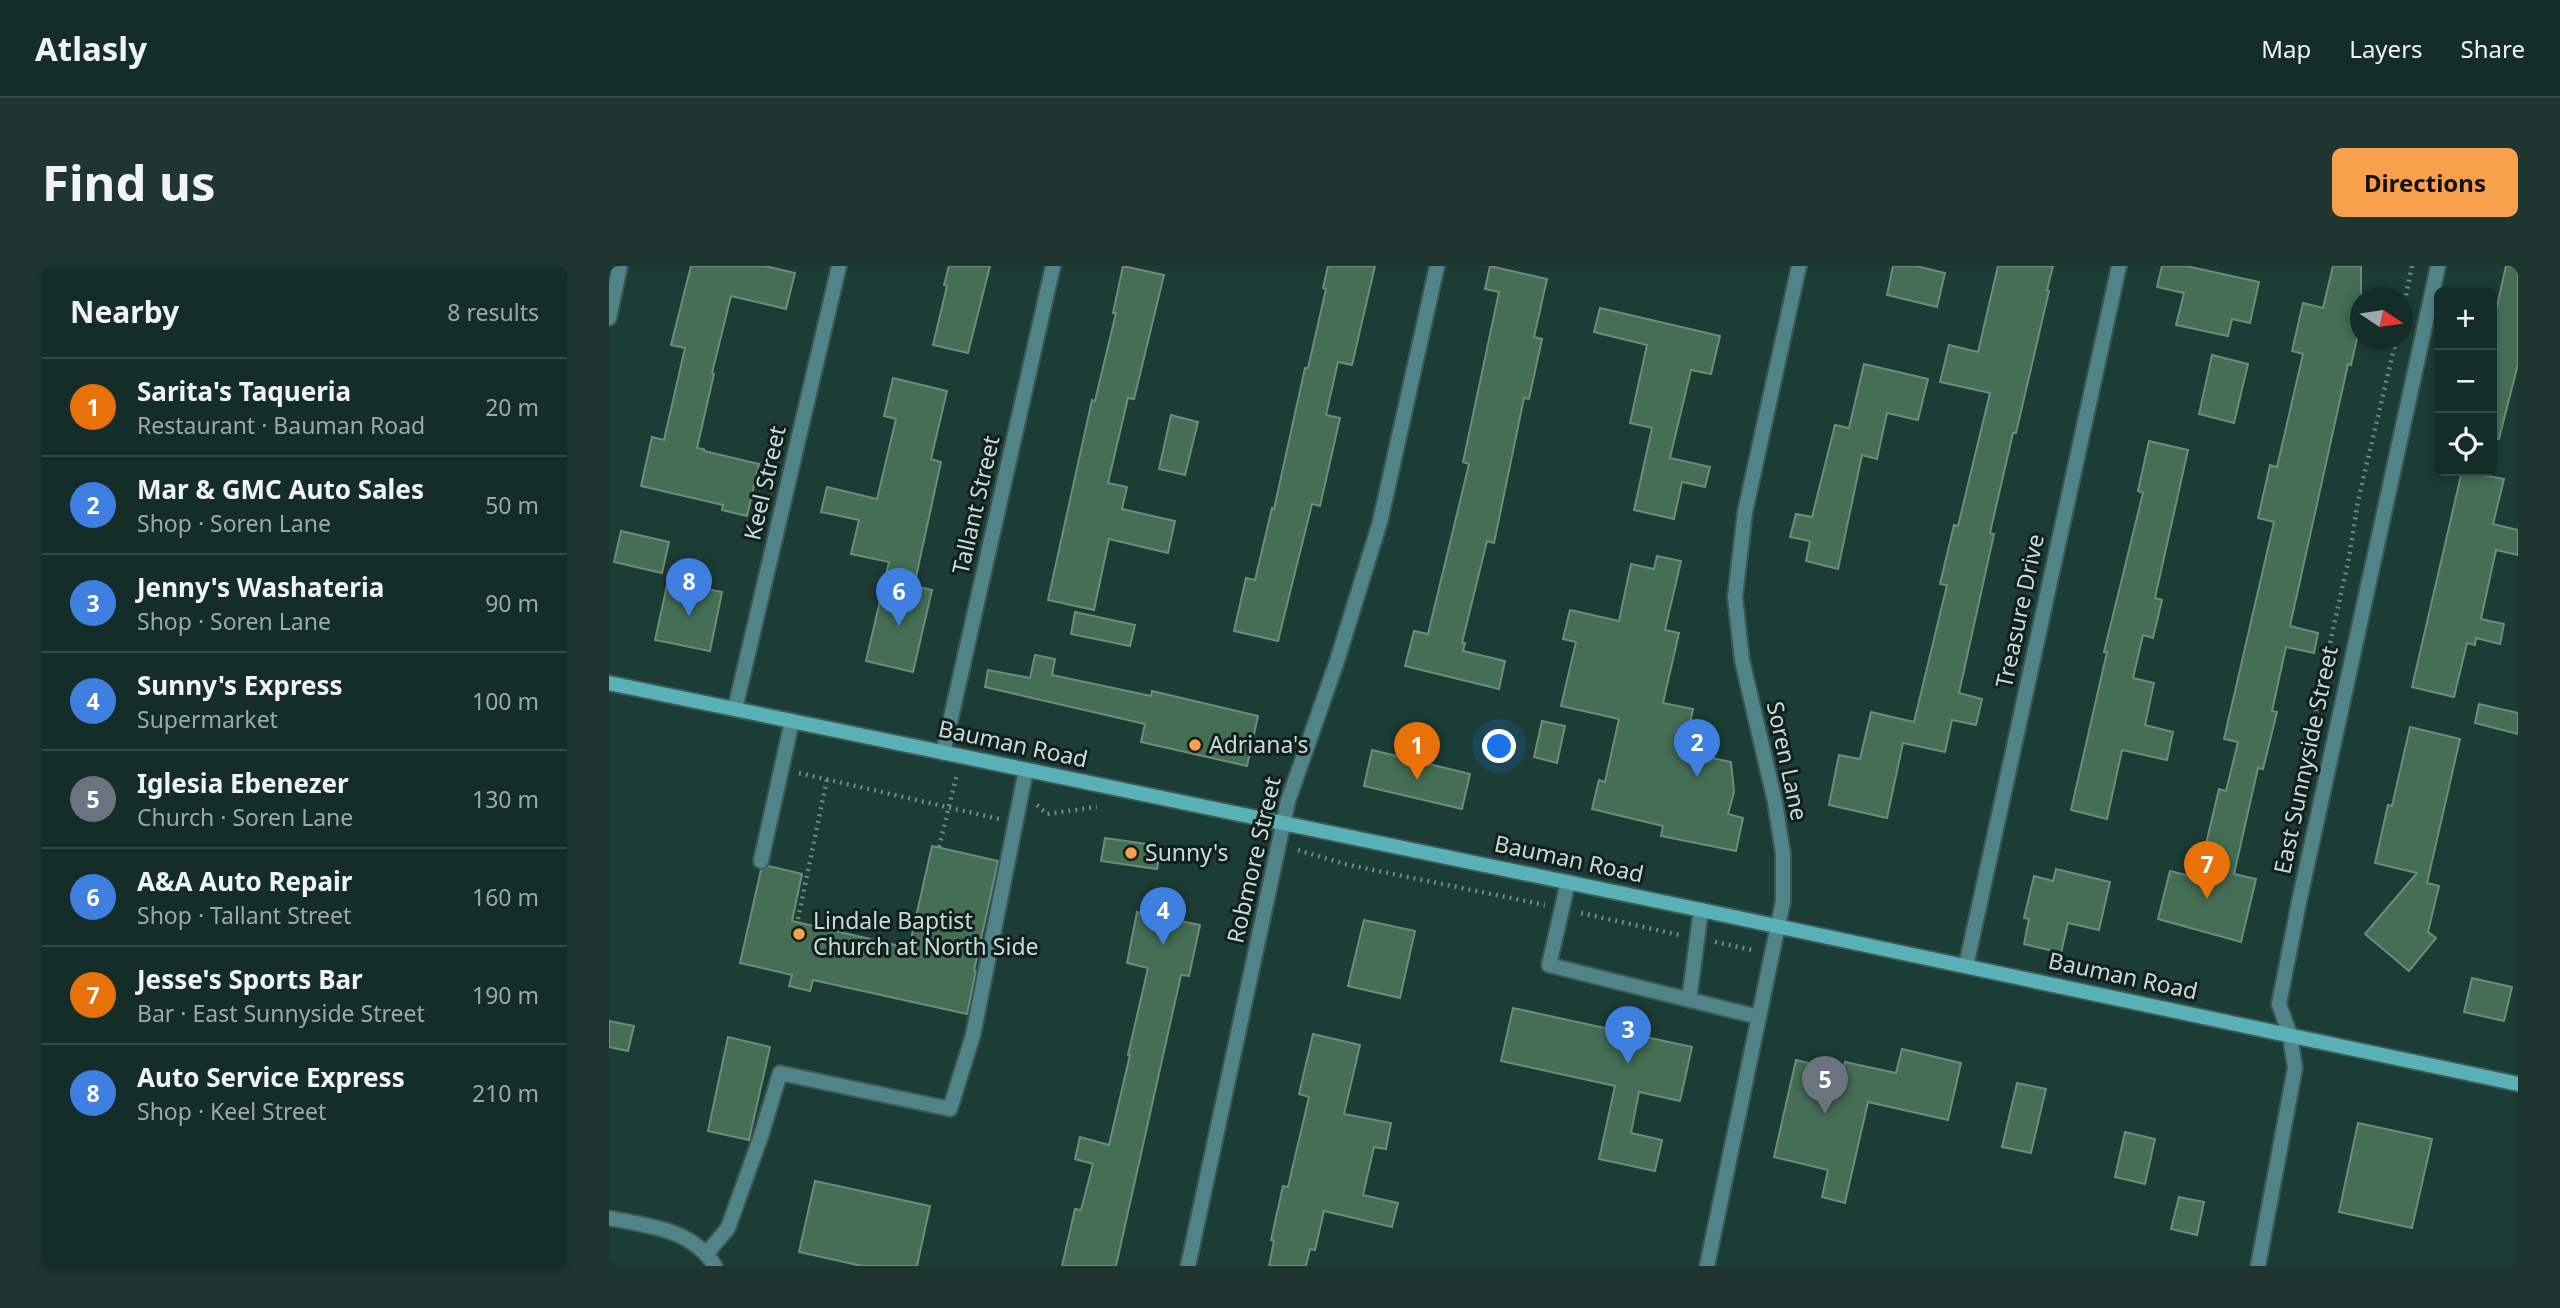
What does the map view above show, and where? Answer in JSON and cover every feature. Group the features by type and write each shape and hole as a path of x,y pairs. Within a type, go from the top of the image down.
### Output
{"street":[{"path":"609,318 620,266"},
{"name":"Keel Street","path":"736,709 839,266"},
{"name":"Tallant Street","path":"943,753 1053,266"},
{"name":"Robmore Street","path":"1188,1266 1284,823 1296,775 1337,661 1380,522 1437,266"},
{"name":"Soren Lane","path":"1707,1266 1783,901 1783,854 1775,802 1742,660 1735,597 1745,512 1799,266"},
{"name":"Treasure Drive","path":"1966,966 2119,266"},
{"name":"East Sunnyside Street","path":"2258,1266 2295,1068 2290,1035 2279,1004 2438,266"},
{"name":"Bauman Road","path":"609,683 1778,926 2518,1084"},
{"path":"761,861 793,721"},
{"path":"706,1253 728,1228 780,1073 950,1109 973,1035 1026,770"},
{"path":"1568,882 1549,965 1759,1017"},
{"path":"1689,1000 1701,910"},
{"path":"609,1218 679,1234 706,1253 715,1266"}],"path":[{"path":"2408,287 2412,266"},
{"path":"2312,742 2317,701 2349,558 2358,501 2394,350"},
{"path":"939,848 962,756"},
{"path":"794,772 1016,822 1025,822 1027,807 1033,802 1047,814 1095,807 1108,810"},
{"path":"798,919 827,779"},
{"path":"1294,849 1344,864 1753,950"}],"building":[{"path":"691,266 765,266 795,273 786,309 731,296 697,448 759,464 747,516 722,510 723,505 641,486 652,437 664,440 685,348 671,345"},
{"path":"949,266 990,266 968,353 933,345"},
{"path":"1123,266 1164,275 1134,399 1128,398 1108,483 1127,487 1122,509 1175,521 1168,553 1109,539 1094,610 1048,600 1092,400 1095,401 1116,313 1113,313"},
{"path":"1328,266 1375,266 1352,365 1338,362 1326,415 1340,418 1320,506 1312,504 1278,641 1234,631 1246,578 1255,580 1272,508 1274,509 1305,368 1308,368 1326,289 1323,288"},
{"path":"1490,266 1547,279 1534,337 1542,339 1529,399 1524,398 1494,543 1487,541 1462,643 1465,643 1463,651 1505,661 1499,689 1405,666 1414,631 1428,634 1469,464 1463,462 1499,292 1485,289"},
{"path":"1893,266 1916,266 1945,273 1937,307 1887,295"},
{"path":"1998,266 2053,266 2016,433 2013,433 1990,533 1994,534 1959,693 1982,699 1976,725 1952,720 1945,752 1903,743 1887,818 1829,805 1839,755 1860,759 1871,712 1914,722 1947,585 1940,584 1954,525 1958,526 1990,393 1940,382 1949,345 1978,352"},
{"path":"2162,266 2186,266 2259,282 2250,323 2232,319 2228,336 2176,325 2184,293 2157,287"},
{"path":"2333,266 2361,266 2361,287 2350,287 2350,350 2354,350 2351,365 2348,364 2290,626 2318,633 2314,653 2286,647 2272,711 2277,712 2263,769 2258,768 2234,874 2256,879 2241,942 2158,919 2170,871 2198,878 2219,789 2226,791 2238,742 2224,739 2274,522 2258,518 2270,465 2277,467 2303,354 2292,351 2303,303 2323,308"},
{"path":"2506,266 2518,266 2518,364 2499,439 2497,439 2497,306"},
{"path":"1600,308 1720,336 1711,374 1691,370 1670,458 1710,467 1705,487 1682,482 1674,519 1634,510 1652,428 1630,423 1647,345 1594,332"},
{"path":"2212,355 2248,364 2234,423 2199,414"},
{"path":"1864,364 1928,379 1918,420 1887,413 1877,459 1862,455 1838,569 1806,561 1810,541 1790,537 1796,514 1812,517 1835,425 1849,428"},
{"path":"893,378 947,391 931,459 941,462 914,586 932,590 913,672 866,661 889,562 851,554 859,520 821,512 827,487 877,499 896,419 884,416"},
{"path":"1171,415 1198,422 1185,475 1159,469"},
{"path":"2149,441 2188,450 2155,598 2162,600 2153,638 2143,635 2133,678 2154,683 2145,725 2173,732 2167,760 2122,750 2107,819 2071,810 2107,652 2104,652 2143,493 2138,491"},
{"path":"2461,476 2504,479 2493,524 2518,530 2518,555 2496,550 2481,619 2504,624 2500,644 2476,638 2475,645 2467,643 2454,697 2412,687"},
{"path":"621,531 669,542 662,573 614,562"},
{"path":"1657,556 1681,561 1665,630 1679,633 1663,703 1693,709 1684,752 1731,762 1734,792 1728,814 1743,818 1736,851 1661,836 1663,826 1592,809 1599,780 1605,782 1619,719 1561,706 1576,642 1563,639 1570,610 1619,621 1631,564 1654,569"},
{"path":"668,581 722,592 710,651 655,640"},
{"path":"1075,612 1135,625 1130,646 1071,634"},
{"path":"1035,655 1055,659 1052,675 1151,696 1152,691 1258,716 1247,766 1141,742 1145,724 985,687 988,670 1030,678"},
{"path":"2479,704 2518,713 2518,734 2475,723"},
{"path":"1542,721 1565,726 1557,763 1534,757"},
{"path":"2410,727 2460,739 2427,883 2439,886 2428,932 2436,938 2409,971 2365,934 2417,873 2375,863 2388,805 2392,806"},
{"path":"1372,750 1470,774 1462,809 1364,786"},
{"name":"Sunny's","path":"1105,838 1161,846 1157,869 1101,861"},
{"name":"Lindale Baptist Church at North Side","path":"932,846 998,861 967,1014 813,980 810,991 789,986 792,975 740,963 761,870 769,866 802,874 792,921 909,948"},
{"path":"2056,869 2110,882 2099,930 2068,923 2061,953 2024,944 2029,919 2024,918 2034,876 2053,881"},
{"path":"1137,912 1200,925 1189,976 1181,975 1116,1266 1062,1266 1075,1209 1081,1210 1093,1164 1075,1159 1080,1137 1109,1145 1130,1055 1148,968 1127,963"},
{"path":"1364,920 1415,931 1400,998 1348,986"},
{"path":"2472,978 2512,987 2504,1021 2464,1012"},
{"path":"1513,1008 1692,1047 1680,1101 1639,1092 1631,1133 1662,1140 1655,1171 1599,1159 1615,1086 1501,1061"},
{"path":"609,1021 634,1026 628,1051 609,1047"},
{"path":"1313,1034 1360,1045 1344,1114 1391,1123 1386,1149 1374,1147 1363,1195 1398,1203 1392,1227 1324,1211 1315,1250 1310,1249 1306,1266 1269,1266 1274,1241 1271,1240 1283,1186 1288,1187 1309,1097 1299,1094"},
{"path":"728,1037 770,1047 749,1140 708,1131"},
{"path":"1902,1049 1961,1063 1948,1120 1868,1102 1845,1203 1822,1197 1828,1170 1774,1157 1796,1060 1843,1071 1845,1062 1896,1073"},
{"path":"2017,1083 2046,1089 2031,1153 2002,1147"},
{"path":"2358,1123 2432,1139 2412,1228 2339,1212"},
{"path":"2125,1132 2155,1139 2145,1184 2115,1177"},
{"path":"815,1181 930,1206 917,1266 862,1266 799,1252"},
{"path":"2179,1197 2204,1202 2197,1235 2171,1229"}],"place":[{"name":"Auto Service Express","path":"689,616"},
{"name":"A&A Auto Repair","path":"899,626"},
{"name":"Adriana's","path":"1195,745"},
{"name":"Mar & GMC Auto Sales","path":"1697,777"},
{"name":"Sarita's Taqueria","path":"1417,780"},
{"name":"Sunny's","path":"1131,853"},
{"name":"Jesse's Sports Bar","path":"2207,899"},
{"name":"Lindale Baptist Church at North Side","path":"799,934"},
{"name":"Sunny's Express","path":"1163,945"},
{"name":"Jenny's Washateria","path":"1628,1064"},
{"name":"Iglesia Ebenezer","path":"1825,1114"}]}
